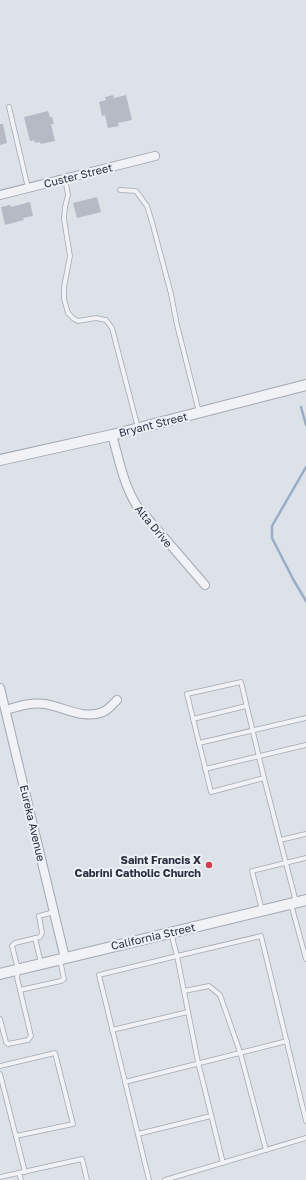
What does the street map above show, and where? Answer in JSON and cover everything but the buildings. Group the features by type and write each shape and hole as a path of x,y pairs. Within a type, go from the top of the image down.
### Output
{"street":[{"name":"Custer Street","path":"0,195 155,156"},
{"name":"Bryant Street","path":"0,460 112,435 306,385"},
{"name":"Alta Drive","path":"112,435 125,483 130,495 137,506 205,585"},
{"name":"Eureka Avenue","path":"0,688 54,912 62,958"},
{"path":"6,710 24,705 46,704 68,711 91,714 104,711 117,700"},
{"name":"California Street","path":"0,974 298,902"}],"lane":[{"path":"9,107 28,188"},
{"path":"65,178 68,195 64,207 64,219 70,256 64,286 64,299 68,313 78,321 96,318 106,320 112,328 139,428"},
{"path":"120,190 136,191 147,206 171,294 177,326 199,413"},
{"path":"264,778 211,792 187,694 241,682 258,756 264,778 286,863 298,902 306,959"},
{"path":"193,719 246,706"},
{"path":"199,743 306,718"},
{"path":"205,769 306,745"},
{"path":"280,840 306,834"},
{"path":"262,910 252,871 306,858"},
{"path":"0,1019 6,1042 8,1044 30,1039 31,1036 17,978 18,969 12,946 13,944 42,935 39,916 54,912"},
{"path":"171,932 210,1116 223,1163"},
{"path":"149,1180 99,975 261,936 306,1121"},
{"path":"35,938 41,964"},
{"path":"20,990 64,979 62,958"},
{"path":"184,991 209,986 220,995 240,1052 266,1150"},
{"path":"112,1030 188,1012"},
{"path":"125,1082 198,1062 287,1042"},
{"path":"0,1066 55,1053 72,1124 16,1136"},
{"path":"0,1074 24,1172"},
{"path":"138,1134 210,1116"},
{"path":"165,1180 306,1138"},
{"path":"0,1177 82,1159 87,1180"},
{"path":"19,1173 21,1180"}],"waterway":[{"path":"301,407 306,425"},
{"path":"306,467 272,526 272,538 306,601"}],"place":[{"name":"Saint Francis X Cabrini Catholic Church","path":"209,865"}]}
